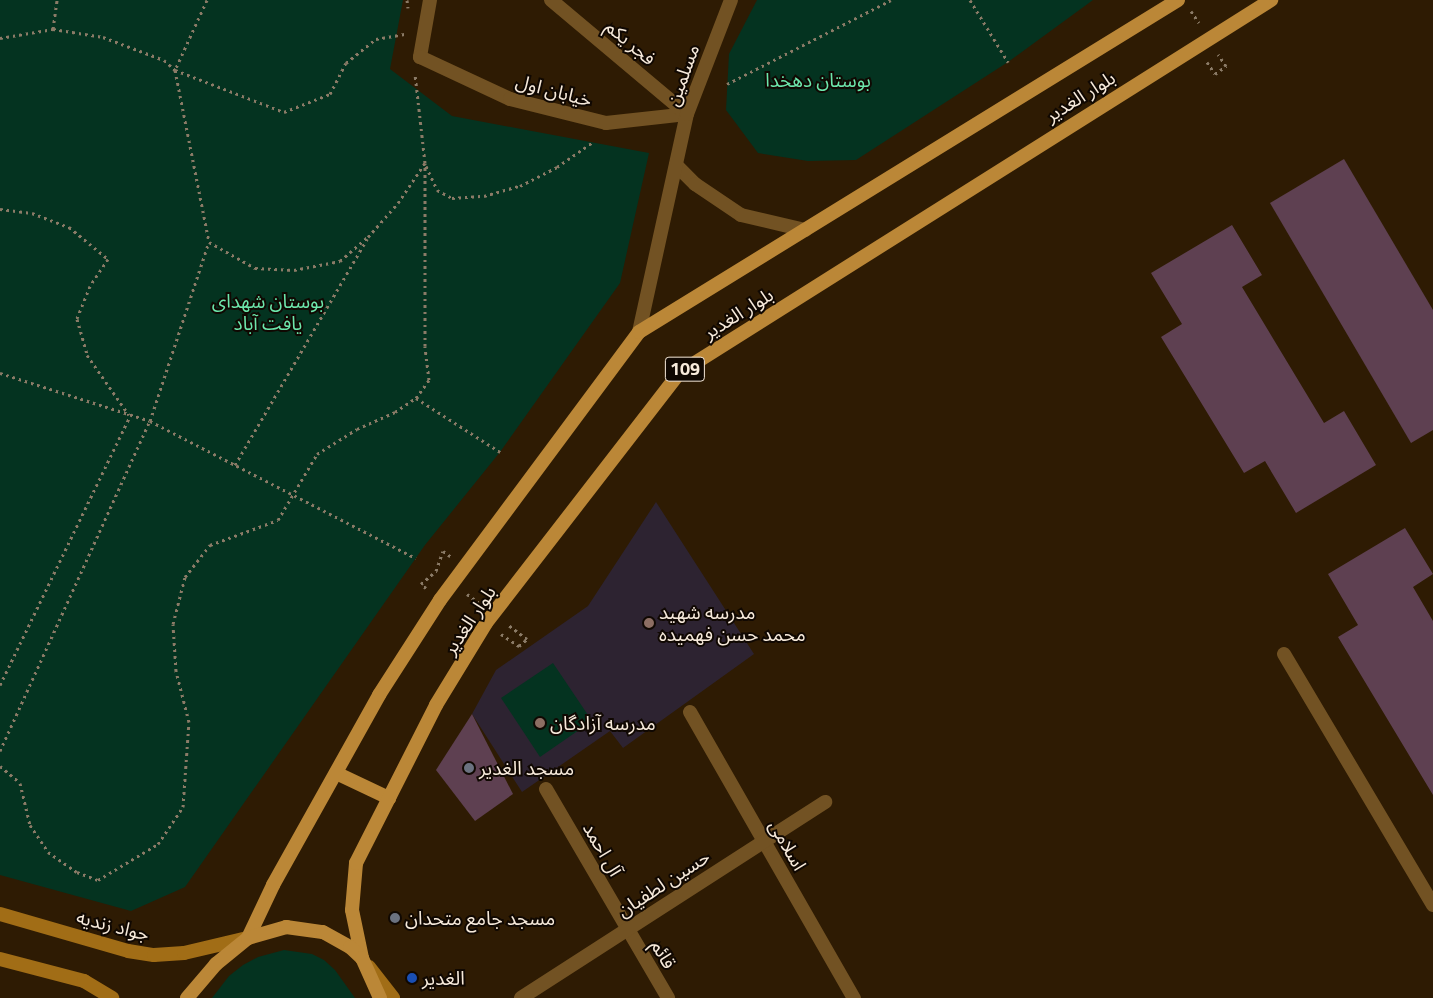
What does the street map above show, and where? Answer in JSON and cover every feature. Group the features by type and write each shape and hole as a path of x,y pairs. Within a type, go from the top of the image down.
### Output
{"main road":[{"name":"بلوار الغدیر","path":"248,938 273,885 379,695 440,600 639,332 1178,0"},
{"name":"بلوار الغدیر","path":"362,958 352,910 356,863 436,705 486,622 679,372 1271,0"},
{"path":"336,772 389,798"},
{"name":"جواد زندیه","path":"0,914 128,951 154,954 184,952 248,938"},
{"path":"187,998 216,964 248,938 286,928 308,928 336,937 362,958 393,998"},
{"path":"362,958 380,998"},
{"path":"0,959 84,980 112,998"}],"street":[{"name":"خیابان اول","path":"430,0 420,57 510,99 606,123 687,114"},
{"name":"فجر یکم","path":"551,0 687,114"},
{"name":"مسلمین","path":"639,332 687,114 731,0"},
{"path":"676,165 695,184 741,215 804,230"},
{"path":"1284,654 1433,905"},
{"name":"اسلامی","path":"690,712 854,998"},
{"name":"آل احمد","path":"546,789 627,928"},
{"name":"حسین لطفیان","path":"522,998 627,928 825,802"},
{"name":"قائم","path":"627,928 668,998"}],"path":[{"path":"53,29 58,0"},
{"path":"0,751 150,421 209,242 175,70 207,0"},
{"path":"407,0 408,16"},
{"path":"727,84 891,0"},
{"path":"970,0 1008,62"},
{"path":"0,38 53,29 103,38 164,60 175,70 284,112 330,94 346,63 376,38 410,33"},
{"path":"1215,74 1226,66"},
{"path":"0,766 20,783 30,826 48,852 76,872 98,880 158,844 183,806 189,722 176,671 173,624 185,577 210,545 278,520 294,496 317,454 416,398 429,380 425,346 425,163 414,70"},
{"path":"425,163 437,190 452,198 484,196 520,186 557,167 593,142"},
{"path":"209,242 255,268 294,270 340,261 368,237 398,203 425,163"},
{"path":"0,209 32,213 69,227 108,259 90,286 77,319 87,355 130,416"},
{"path":"235,465 368,237"},
{"path":"0,373 150,421 416,558"},
{"path":"416,398 500,452"},
{"path":"0,685 130,416"},
{"path":"421,584 436,571 443,551"},
{"path":"519,646 528,639"}],"shaded area":[{"name":"مدرسه شهید محمد حسن فهمیده","path":"656,502 754,654 623,748 610,731 522,792 472,714 496,670 588,606"}],"green space":[{"name":"بوستان شهدای یافت آباد","path":"0,0 403,0 390,69 452,116 649,153 620,283 500,452 425,545 185,887 131,911 0,875"},
{"name":"بوستان دهخدا","path":"757,0 1093,0 1008,62 856,160 808,161 758,153 726,110 729,54"},
{"path":"553,663 592,721 540,757 501,698"},
{"path":"284,950 312,954 324,960 335,970 355,998 212,998 229,976 243,965 258,957"}],"building":[{"path":"1344,159 1433,310 1433,430 1411,443 1270,203"},
{"path":"1232,225 1262,275 1242,287 1324,423 1344,411 1376,465 1296,513 1265,461 1244,473 1161,337 1182,324 1151,273"},
{"path":"1405,528 1433,574 1413,587 1433,621 1433,795 1338,637 1358,625 1328,574"},
{"name":"مسجد الغدیر","path":"472,714 513,794 475,821 436,770"}],"place":[{"name":"مدرسه شهید محمد حسن فهمیده","path":"649,623"},
{"name":"مدرسه آزادگان","path":"540,723"},
{"name":"مسجد الغدیر","path":"469,768"},
{"name":"مسجد جامع متحدان","path":"395,918"},
{"name":"الغدیر","path":"412,978"}]}
